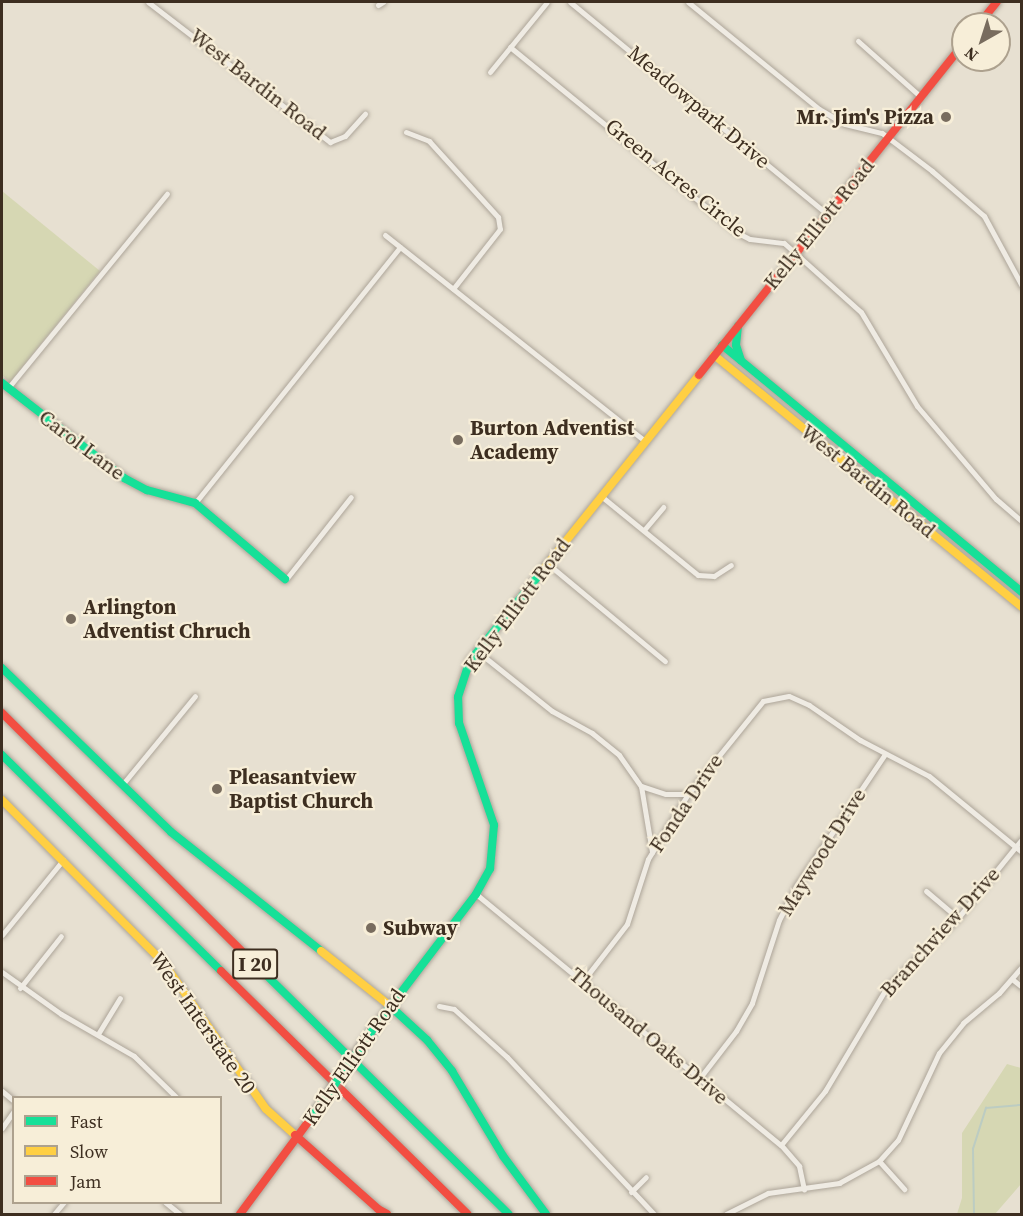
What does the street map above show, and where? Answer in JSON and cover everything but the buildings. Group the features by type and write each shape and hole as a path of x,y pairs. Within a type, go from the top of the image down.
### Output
{"main road":[{"name":"Kelly Elliott Road","path":"240,1215 297,1138 389,1005 477,894 490,869 495,831 462,735 458,708 463,678 477,651 951,59"},
{"path":"739,323 736,345 742,361"},
{"name":"West Bardin Road","path":"722,345 1022,592"},
{"name":"West Bardin Road","path":"714,355 1022,607"},
{"path":"699,374 714,366 727,366"},
{"name":"Carol Lane","path":"5,386 124,478 147,490 195,503 286,578"},
{"path":"2,668 121,787 171,832 389,1005 427,1040 452,1071 503,1156 546,1215"},
{"name":"I 20","path":"2,713 509,1215"},
{"name":"I 20","path":"2,755 467,1215"},
{"name":"West Interstate 20","path":"2,800 163,962 251,1092 297,1138 383,1213"}],"street":[{"name":"West Bardin Road","path":"148,2 330,142 345,136 365,114"},
{"path":"490,72 548,2"},
{"name":"Meadowpark Drive","path":"570,2 827,214"},
{"path":"688,2 819,109 845,124 872,128 889,137 984,216 1022,286"},
{"path":"858,41 921,97"},
{"name":"Green Acres Circle","path":"510,47 738,233 750,239 773,239 796,253 870,322 917,406 996,499 1022,522"},
{"path":"406,132 429,141 498,218 500,229 453,289"},
{"path":"5,386 167,194"},
{"path":"385,235 645,441"},
{"path":"195,503 400,247"},
{"path":"601,496 703,578 714,576 731,565"},
{"path":"286,578 351,497"},
{"path":"644,530 663,507"},
{"path":"548,564 665,661"},
{"path":"477,651 552,711 607,743 641,786 652,852"},
{"path":"121,787 195,696"},
{"name":"Fonda Drive","path":"583,981 627,924 652,852 688,794 755,709 770,699 789,696 805,703 885,754"},
{"path":"885,754 929,776 1022,852"},
{"name":"Maywood Drive","path":"699,1079 736,1031 752,1003 779,920 797,885 885,754"},
{"path":"641,786 666,794 688,794"},
{"name":"Branchview Drive","path":"782,1145 825,1090 866,1019 896,977 958,918 1022,839"},
{"path":"2,935 63,860"},
{"path":"926,891 958,918"},
{"name":"Thousand Oaks Drive","path":"477,894 782,1145 799,1166 804,1189"},
{"path":"20,988 61,936"},
{"path":"726,1215 768,1193 839,1183 879,1161 898,1140 939,1053 963,1023 1012,979 1022,967"},
{"path":"2,972 20,988 134,1056 175,1096"},
{"path":"889,972 896,977"},
{"path":"1012,979 1022,987"},
{"path":"98,1034 120,998"},
{"path":"440,1006 454,1009 507,1057 654,1215"},
{"path":"2,1128 12,1115"},
{"path":"879,1161 904,1189"},
{"path":"631,1192 646,1177"},
{"path":"166,1204 180,1215"}],"green space":[{"path":"2,191 100,271 10,382 2,375"},
{"path":"1007,1064 1021,1068 1021,1184 995,1214 957,1214 962,1198 962,1133"}],"waterway":[{"path":"974,1214 973,1149 986,1108 1022,1105"}],"traffic: fast":[{"path":"738,326 736,345 741,360"},
{"path":"722,345 1022,592"},
{"path":"2,383 124,478 147,490 195,503 285,579"},
{"path":"374,1028 476,894 490,869 494,825 459,723 458,697 470,661 542,571"},
{"path":"2,668 171,832 321,951"},
{"path":"2,755 221,971"},
{"path":"248,957 509,1214"},
{"path":"389,1005 427,1040 452,1071 503,1156 546,1214"},
{"path":"314,1114 374,1028"}],"traffic: slow":[{"path":"714,355 1022,607"},
{"path":"542,571 699,375"},
{"path":"2,800 163,962 266,1109 295,1135"},
{"path":"321,951 389,1005"}],"traffic: jam":[{"path":"989,12 997,2"},
{"path":"699,375 951,59"},
{"path":"2,713 248,957"},
{"path":"221,971 467,1214"},
{"path":"240,1214 314,1114"},
{"path":"295,1135 378,1209"},
{"path":"378,1209 387,1214"}],"place":[{"name":"Mr. Jim's Pizza","path":"946,117"},
{"name":"Burton Adventist Academy","path":"458,440"},
{"name":"Arlington Adventist Chruch","path":"71,619"},
{"name":"Pleasantview Baptist Church","path":"217,789"},
{"name":"Subway","path":"371,928"}]}
